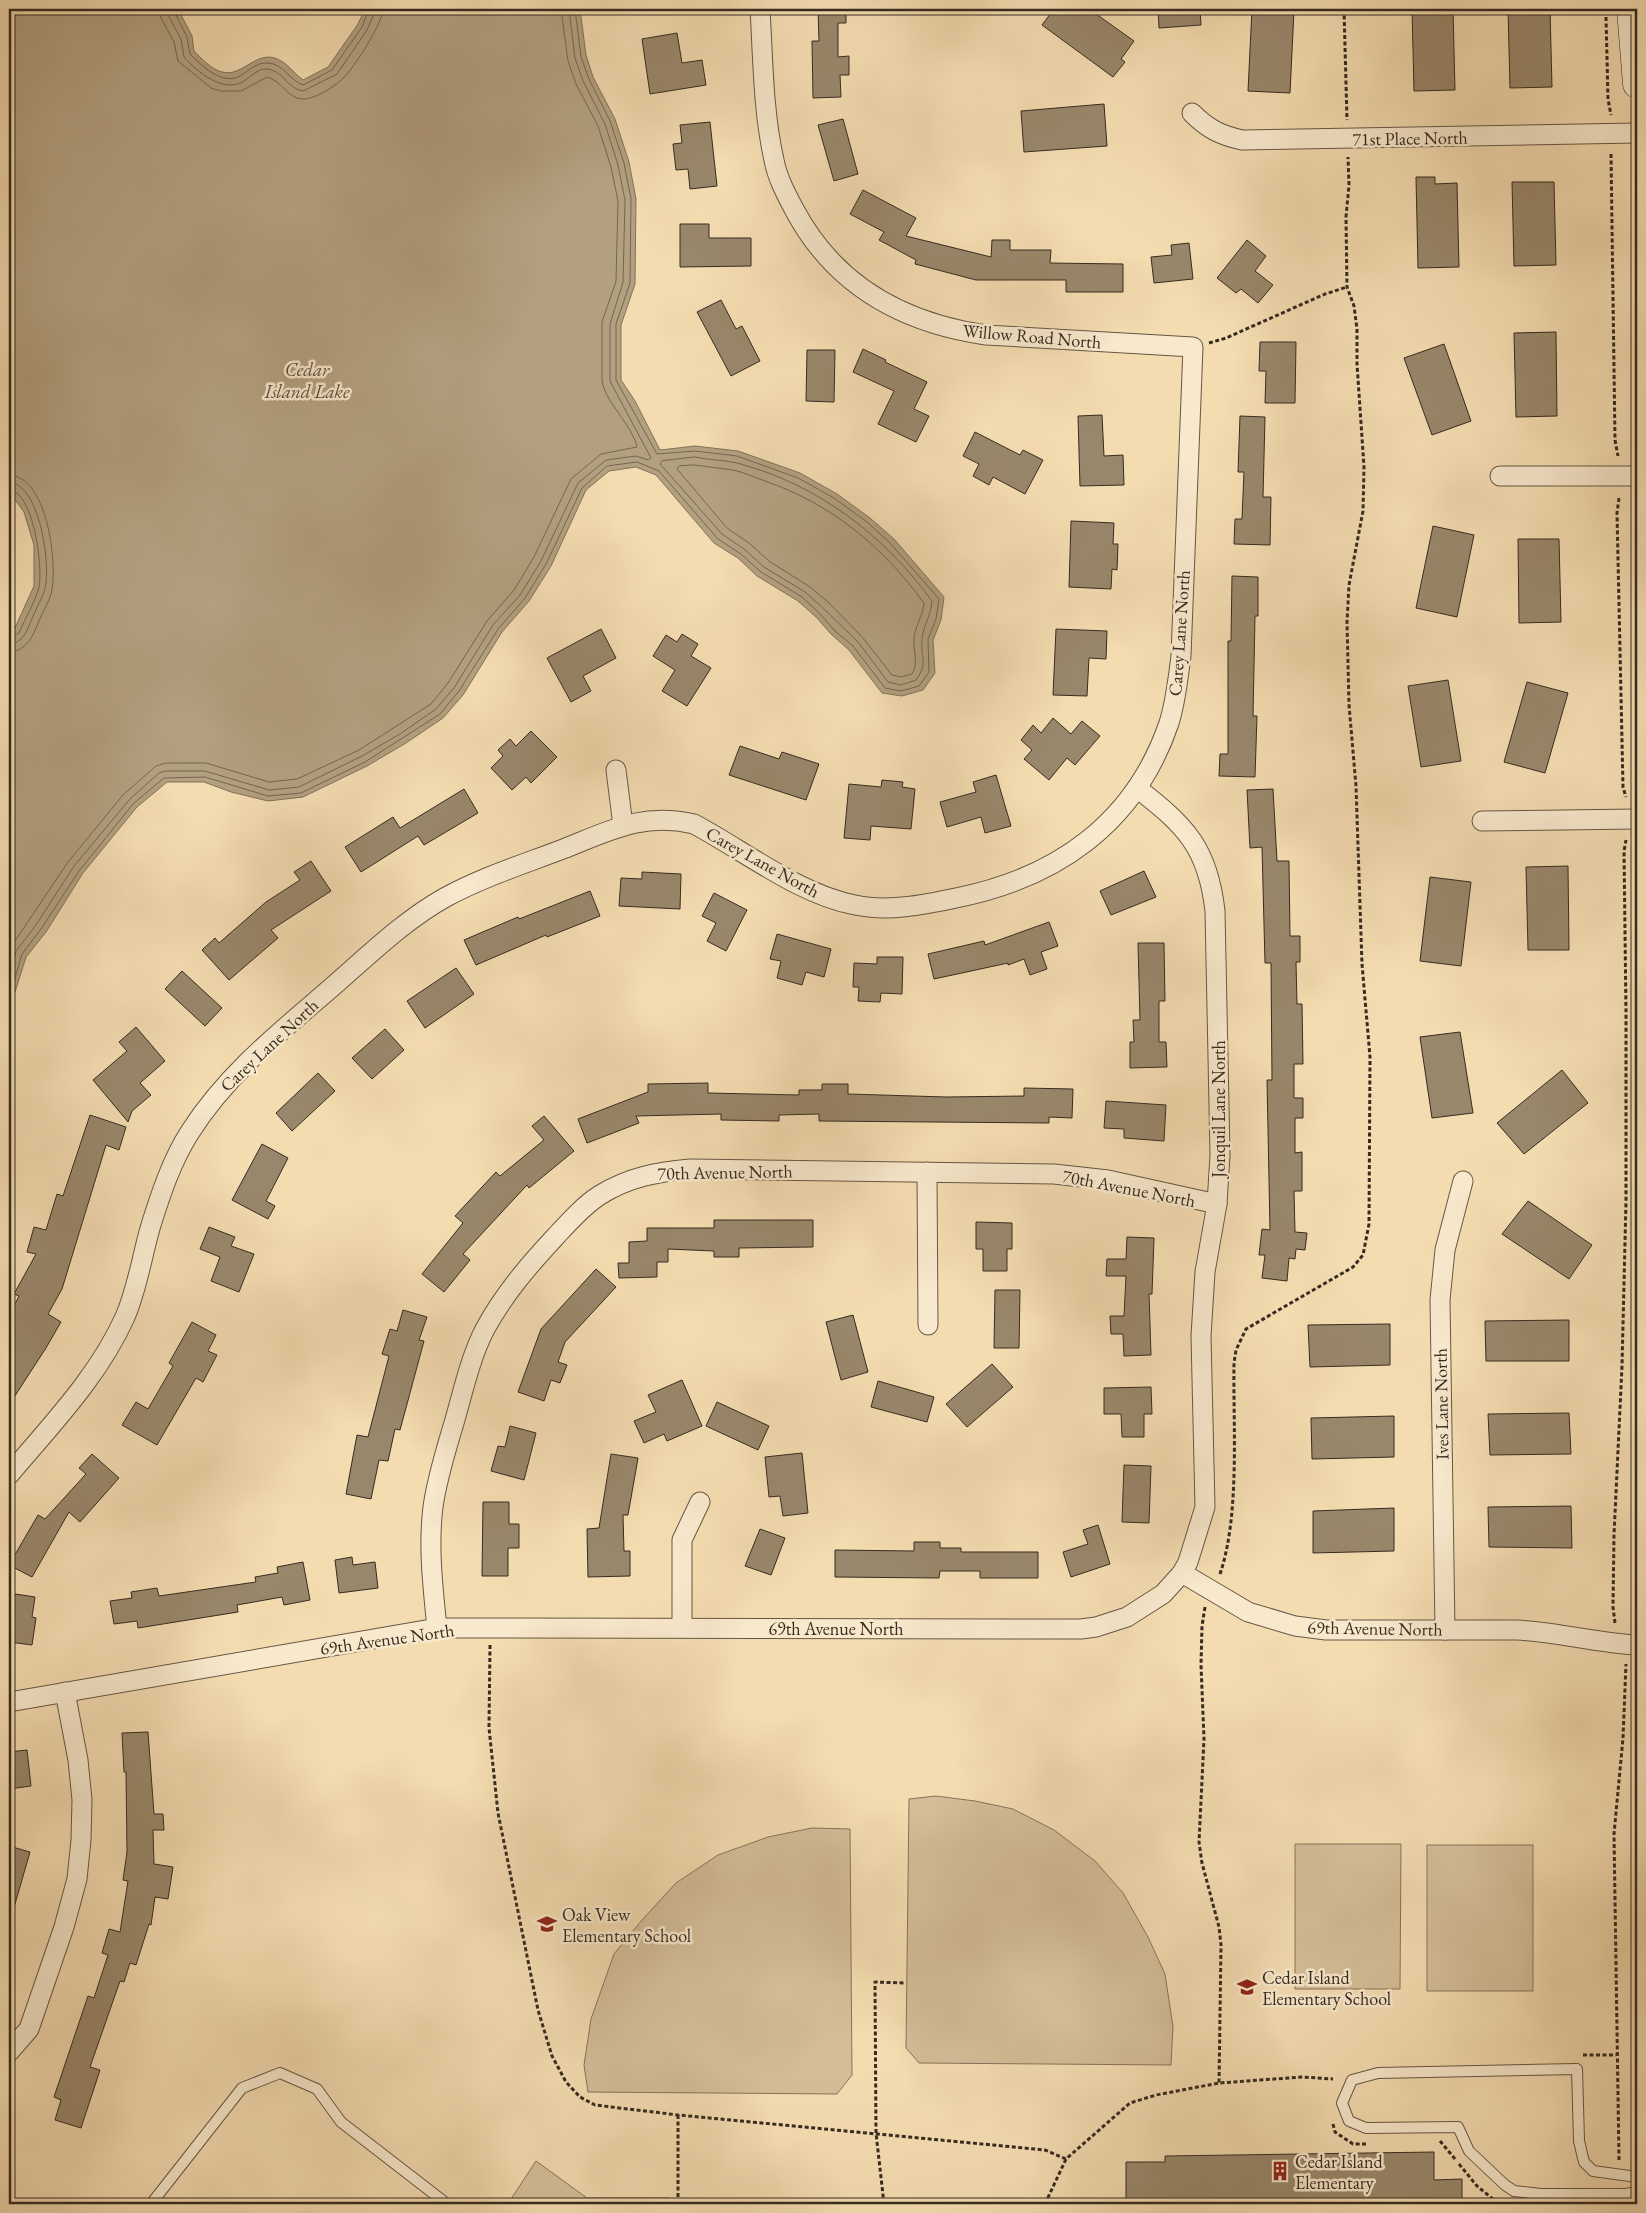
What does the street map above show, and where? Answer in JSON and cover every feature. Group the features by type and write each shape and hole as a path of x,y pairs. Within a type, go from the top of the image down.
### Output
{"main road":[{"path":"1631,9 1637,84"}],"street":[{"name":"Willow Road North","path":"760,9 769,136 780,181 798,218 810,236 834,265 861,288 901,311 942,327 963,332 1193,347"},
{"name":"71st Place North","path":"1192,112 1203,124 1222,136 1242,140 1637,133"},
{"name":"Carey Lane North","path":"9,1475 81,1389 107,1352 126,1315 137,1283 151,1226 167,1178 189,1134 217,1092 258,1050 390,936 419,914 448,896 482,880 623,826 652,819 672,819 694,824 819,894 855,905 893,908 929,904 978,894 1018,882 1055,863 1089,839 1120,810 1137,788 1162,739 1175,698 1180,656 1193,347"},
{"path":"1500,476 1637,476"},
{"path":"616,770 623,826"},
{"name":"Jonquil Lane North","path":"1137,788 1162,808 1184,830 1202,854 1212,882 1215,911 1220,1146 1217,1204 1205,1272 1201,1336 1205,1508 1196,1542 1182,1573"},
{"path":"1482,821 1637,819"},
{"name":"70th Avenue North","path":"437,1628 431,1563 433,1507 441,1467 468,1373 485,1331 504,1297 529,1265 571,1220 599,1196 625,1182 654,1173 690,1170 927,1172 1083,1176 1217,1204"},
{"path":"927,1172 928,1325"},
{"name":"Ives Lane North","path":"1445,1630 1440,1300 1444,1250 1463,1181"},
{"path":"682,1627 682,1540 700,1502"},
{"name":"69th Avenue North","path":"9,1702 437,1628 1081,1629 1096,1627 1127,1617 1163,1594 1182,1573 1248,1612 1295,1626 1326,1630 1536,1631 1604,1643 1637,1645"},
{"path":"9,2052 29,2028 64,1927 77,1879 81,1840 82,1800 78,1760 65,1692"}],"lane":[{"path":"1637,2177 1593,2171 1584,2162 1579,2141 1577,2069 1378,2073 1352,2080 1342,2103 1349,2121 1366,2128 1458,2127 1469,2151 1514,2191 1541,2194 1626,2194 1637,2192"},
{"path":"151,2204 242,2088 280,2073 317,2088 341,2122 447,2204"}],"path":[{"path":"1219,2083 1221,1945 1219,1927 1202,1863 1199,1842 1204,1739 1202,1626 1203,1612 1224,1561 1229,1529 1236,1350 1239,1339 1246,1330 1259,1320 1338,1278 1353,1267 1362,1255 1369,1224 1370,1057 1362,964 1356,786 1349,705 1347,622 1349,585 1363,510 1364,467 1357,364 1357,329 1354,306 1347,287 1346,217 1349,185 1344,9"},
{"path":"1606,9 1608,99 1611,116"},
{"path":"1611,154 1615,440 1618,456"},
{"path":"1193,347 1226,338 1325,294 1347,287"},
{"path":"1619,498 1616,513 1623,787 1626,796"},
{"path":"1615,1623 1613,1607 1614,1525 1624,1296 1626,1012 1624,851 1626,840"},
{"path":"490,1627 490,1728 498,1813 538,2010 552,2056 566,2082 580,2098 595,2104 678,2116 1045,2150 1066,2159"},
{"path":"1619,2162 1614,1834 1623,1738 1626,1664"},
{"path":"884,2204 876,2133 875,1982 904,1983"},
{"path":"1578,2055 1616,2054"},
{"path":"1045,2204 1066,2159 1130,2103 1156,2095 1219,2083 1302,2077 1333,2079 1338,2075"},
{"path":"1332,2089 1333,2079"},
{"path":"678,2116 678,2204"},
{"path":"1331,2116 1335,2132 1352,2144 1372,2144"},
{"path":"1430,2142 1440,2141 1477,2186 1499,2204"}],"shaded area":[{"path":"936,1796 975,1801 1013,1809 1054,1830 1095,1861 1123,1893 1148,1937 1165,1974 1173,2027 1171,2065 919,2063 906,2048 909,1799"},
{"path":"812,1828 850,1829 852,2075 837,2094 588,2092 584,2065 591,2019 614,1954 642,1920 676,1883 718,1855 768,1837"},
{"path":"1295,1844 1401,1844 1400,1989 1295,1989"},
{"path":"1427,1845 1533,1845 1533,1991 1427,1991"},
{"path":"536,2161 587,2198 670,2198 670,2204 517,2204 511,2199"}],"water":[{"name":"Cedar Island Lake","path":"9,9 178,9 192,36 194,51 214,69 230,73 266,57 283,62 303,80 328,67 358,24 365,9 580,9 586,55 593,77 615,119 629,162 636,199 635,284 621,325 621,380 635,401 660,450 695,446 738,451 800,473 837,494 870,518 894,539 944,597 941,620 933,640 935,673 923,690 902,696 882,693 849,650 816,617 798,601 757,576 738,558 714,543 656,475 636,467 609,471 586,490 551,566 529,601 502,632 463,695 443,718 367,766 303,797 268,801 231,792 204,782 167,782 137,807 83,873 46,932 26,957 9,1011 9,634 14,630 34,586 34,545 24,512 9,491"}],"building":[{"path":"818,9 846,9 846,23 838,23 838,57 849,56 849,75 840,75 841,97 813,98 812,41 819,41"},
{"path":"1054,9 1089,9 1134,41 1121,59 1125,62 1113,77 1042,25"},
{"path":"1158,9 1200,9 1201,25 1159,28"},
{"path":"1252,9 1294,10 1290,93 1248,91"},
{"path":"1412,9 1453,9 1455,90 1414,91"},
{"path":"1508,9 1550,9 1552,87 1510,88"},
{"path":"677,33 682,63 702,60 706,85 650,94 642,39"},
{"path":"1104,104 1107,146 1024,152 1021,111"},
{"path":"843,119 858,174 834,181 818,125"},
{"path":"710,122 717,186 690,189 688,169 676,170 673,144 682,143 680,125"},
{"path":"1416,177 1435,177 1435,184 1457,183 1459,267 1418,268"},
{"path":"1512,182 1554,182 1556,265 1514,266"},
{"path":"863,190 916,218 906,236 991,257 992,240 1010,240 1010,250 1051,250 1050,263 1123,264 1123,292 1066,292 1066,280 976,280 915,264 916,260 879,240 884,232 850,214"},
{"path":"680,224 709,224 709,238 751,238 751,266 680,267"},
{"path":"1247,240 1266,256 1255,271 1273,285 1258,303 1241,289 1236,293 1217,278"},
{"path":"1189,243 1193,279 1154,283 1151,257 1172,255 1171,245"},
{"path":"721,300 736,329 742,326 760,361 731,376 697,312"},
{"path":"1556,332 1557,416 1516,417 1514,333"},
{"path":"1260,342 1296,342 1295,403 1265,403 1266,371 1259,371"},
{"path":"1444,344 1471,421 1432,435 1404,358"},
{"path":"863,349 927,382 914,409 929,416 916,442 878,424 894,391 853,372"},
{"path":"807,350 835,350 834,402 806,401"},
{"path":"1102,415 1104,456 1123,455 1124,485 1080,486 1078,416"},
{"path":"1240,416 1265,417 1263,497 1271,497 1270,545 1234,544 1235,519 1242,519 1244,472 1238,472"},
{"path":"975,432 1020,455 1023,450 1043,460 1025,494 993,477 989,485 973,476 979,464 963,456"},
{"path":"1071,521 1114,523 1113,544 1118,544 1117,570 1112,569 1111,589 1069,587"},
{"path":"1433,526 1474,535 1457,617 1416,608"},
{"path":"1518,539 1559,539 1561,622 1519,623"},
{"path":"1232,576 1258,577 1258,616 1255,616 1253,716 1257,716 1255,777 1219,776 1220,754 1228,754 1228,641 1231,641"},
{"path":"601,629 616,658 583,676 591,691 571,702 547,658"},
{"path":"1056,629 1107,631 1106,659 1089,658 1087,696 1053,695"},
{"path":"682,634 698,644 691,656 711,668 687,706 662,691 675,670 653,656 666,635 677,642"},
{"path":"1448,680 1461,761 1421,767 1408,686"},
{"path":"1527,682 1568,693 1545,773 1504,762"},
{"path":"1053,718 1071,734 1082,721 1100,736 1075,765 1067,758 1049,780 1024,759 1032,750 1021,740 1033,725 1041,733"},
{"path":"531,731 557,757 531,783 526,777 512,790 491,768 503,756 498,750 510,739 516,746"},
{"path":"740,746 779,759 782,752 819,764 806,800 729,775"},
{"path":"996,775 1011,826 985,833 981,817 947,827 940,802 976,792 973,782"},
{"path":"882,780 903,782 902,787 915,789 911,829 871,826 870,840 844,838 849,784 881,787"},
{"path":"464,789 478,813 424,845 418,836 361,872 345,847 393,817 400,828"},
{"path":"1273,789 1277,861 1289,861 1290,936 1300,936 1300,962 1296,962 1297,1004 1302,1004 1303,1064 1294,1064 1294,1098 1303,1098 1303,1118 1295,1118 1295,1153 1302,1152 1302,1191 1294,1191 1295,1232 1307,1233 1305,1250 1296,1249 1295,1259 1289,1258 1287,1281 1262,1278 1265,1255 1259,1255 1262,1229 1270,1230 1267,1080 1272,1080 1271,963 1265,963 1262,847 1250,848 1247,790"},
{"path":"311,861 331,891 271,930 278,938 229,980 202,950 215,938 219,943 266,902 300,880 294,872"},
{"path":"1568,866 1569,950 1528,950 1526,867"},
{"path":"1144,871 1156,897 1111,915 1100,891"},
{"path":"642,872 681,874 680,909 619,906 621,878 642,879"},
{"path":"1430,877 1471,882 1461,966 1420,961"},
{"path":"590,891 600,916 547,937 546,935 476,965 464,940 518,917 519,919"},
{"path":"714,893 747,910 726,951 707,941 716,923 702,916"},
{"path":"1049,922 1058,946 1041,952 1047,969 1030,975 1024,959 1008,965 1008,963 934,979 928,954 984,941 985,945"},
{"path":"777,934 831,949 824,977 806,972 802,985 777,978 781,961 770,959"},
{"path":"1138,943 1164,943 1165,1001 1159,1001 1159,1042 1166,1042 1167,1067 1130,1068 1130,1042 1134,1042 1133,1020 1140,1020"},
{"path":"877,957 903,957 902,994 881,993 880,1002 858,1001 859,987 853,987 854,963 877,964"},
{"path":"456,968 474,994 425,1028 407,1001"},
{"path":"182,971 222,1008 205,1026 165,989"},
{"path":"136,1027 165,1061 140,1083 151,1095 132,1111 128,1122 93,1080 127,1051 119,1042"},
{"path":"385,1029 404,1050 372,1079 352,1058"},
{"path":"1460,1032 1473,1113 1432,1118 1420,1037"},
{"path":"1562,1070 1588,1103 1524,1154 1497,1123"},
{"path":"318,1073 335,1091 292,1131 276,1113"},
{"path":"708,1083 708,1093 799,1095 799,1090 822,1090 822,1084 848,1084 848,1094 946,1097 1024,1096 1024,1088 1073,1089 1072,1118 1049,1117 1049,1123 819,1121 819,1114 779,1115 779,1121 721,1120 721,1114 636,1116 639,1123 587,1143 578,1119 648,1092 648,1084"},
{"path":"1106,1101 1166,1105 1164,1141 1124,1138 1124,1129 1104,1128"},
{"path":"90,1115 126,1127 119,1150 106,1145 62,1289 48,1314 61,1322 9,1405 9,1316 19,1296 14,1294 36,1254 27,1252 34,1227 46,1230 57,1194 63,1196"},
{"path":"544,1116 574,1151 529,1188 527,1185 463,1254 470,1260 444,1292 422,1274 463,1223 455,1216 496,1172 500,1176 544,1140 532,1126"},
{"path":"262,1144 288,1158 266,1201 275,1206 268,1219 232,1200"},
{"path":"1528,1201 1592,1245 1569,1279 1502,1234"},
{"path":"714,1220 813,1220 813,1247 739,1248 739,1257 714,1257 714,1251 668,1249 668,1262 657,1262 657,1277 619,1278 618,1263 629,1263 629,1242 647,1241 647,1228 714,1228"},
{"path":"976,1222 1012,1223 1012,1249 1007,1249 1007,1271 983,1271 983,1249 976,1249"},
{"path":"209,1227 235,1237 231,1246 254,1254 239,1292 211,1281 220,1257 200,1249"},
{"path":"1127,1237 1154,1238 1152,1294 1149,1294 1151,1355 1124,1356 1123,1334 1111,1334 1110,1316 1124,1316 1126,1276 1106,1276 1107,1259 1126,1259"},
{"path":"596,1269 616,1287 565,1342 558,1362 567,1365 560,1383 551,1380 544,1401 518,1392 541,1329"},
{"path":"995,1290 1020,1290 1019,1348 994,1348"},
{"path":"403,1310 427,1317 419,1340 424,1341 400,1430 395,1429 388,1461 379,1460 371,1499 346,1494 357,1435 368,1437 389,1356 382,1354 390,1329 397,1331"},
{"path":"853,1315 868,1372 841,1380 826,1322"},
{"path":"1569,1320 1569,1361 1486,1361 1485,1321"},
{"path":"192,1322 216,1335 208,1351 217,1355 203,1382 196,1378 157,1445 122,1425 136,1402 148,1409 173,1366 169,1363"},
{"path":"1390,1324 1390,1365 1310,1367 1308,1325"},
{"path":"992,1364 1013,1387 967,1427 946,1404"},
{"path":"682,1380 702,1426 667,1441 664,1434 644,1443 634,1421 656,1412 648,1395"},
{"path":"878,1381 934,1397 927,1422 871,1407"},
{"path":"1151,1387 1152,1414 1144,1414 1144,1437 1122,1437 1121,1414 1104,1414 1104,1388"},
{"path":"717,1402 769,1426 758,1450 706,1426"},
{"path":"1569,1413 1571,1454 1490,1455 1488,1414"},
{"path":"1394,1416 1394,1457 1312,1459 1311,1418"},
{"path":"510,1426 536,1433 524,1480 491,1471 498,1446 505,1447"},
{"path":"802,1453 808,1513 783,1516 780,1496 769,1497 765,1457"},
{"path":"92,1454 119,1478 80,1522 69,1512 32,1577 9,1565 38,1515 45,1519 86,1474 79,1468"},
{"path":"611,1454 638,1458 628,1515 623,1515 624,1551 630,1551 630,1576 588,1577 587,1529 599,1528"},
{"path":"1124,1465 1151,1466 1149,1523 1122,1522"},
{"path":"483,1502 509,1502 509,1524 519,1524 519,1548 508,1548 508,1576 482,1576"},
{"path":"1571,1506 1572,1548 1489,1547 1488,1507"},
{"path":"1394,1508 1394,1551 1313,1553 1313,1511"},
{"path":"1098,1525 1110,1564 1071,1577 1063,1552 1088,1544 1083,1530"},
{"path":"760,1529 785,1538 771,1575 745,1566"},
{"path":"914,1542 940,1542 940,1548 961,1548 961,1552 1038,1552 1038,1578 980,1578 980,1571 940,1571 939,1578 835,1577 835,1550 914,1551"},
{"path":"352,1557 353,1565 375,1562 378,1588 339,1593 335,1560"},
{"path":"303,1562 310,1600 284,1605 282,1597 237,1605 238,1612 138,1628 137,1621 114,1624 110,1601 132,1598 131,1592 157,1588 159,1596 256,1582 255,1577 278,1573 277,1567"},
{"path":"9,1593 35,1597 32,1617 36,1618 32,1645 9,1642"},
{"path":"148,1732 154,1814 163,1814 164,1830 153,1830 154,1864 173,1867 168,1899 155,1897 151,1925 149,1924 136,1965 130,1963 124,1982 120,1981 90,2067 100,2070 81,2128 55,2120 61,2100 54,2097 88,1996 94,1998 108,1955 102,1953 109,1929 120,1932 128,1881 123,1880 127,1852 126,1772 124,1772 122,1733"},
{"path":"27,1750 31,1786 9,1789 9,1752"},
{"path":"9,1846 30,1852 13,1911 9,1911"},
{"name":"Cedar Island Elementary","path":"1434,2152 1434,2180 1462,2179 1462,2204 1126,2204 1126,2162 1165,2162 1165,2156"}],"place":[{"name":"Oak View Elementary School","path":"547,1924"},
{"name":"Cedar Island Elementary School","path":"1247,1987"},
{"name":"Cedar Island Elementary","path":"1280,2171"}]}
